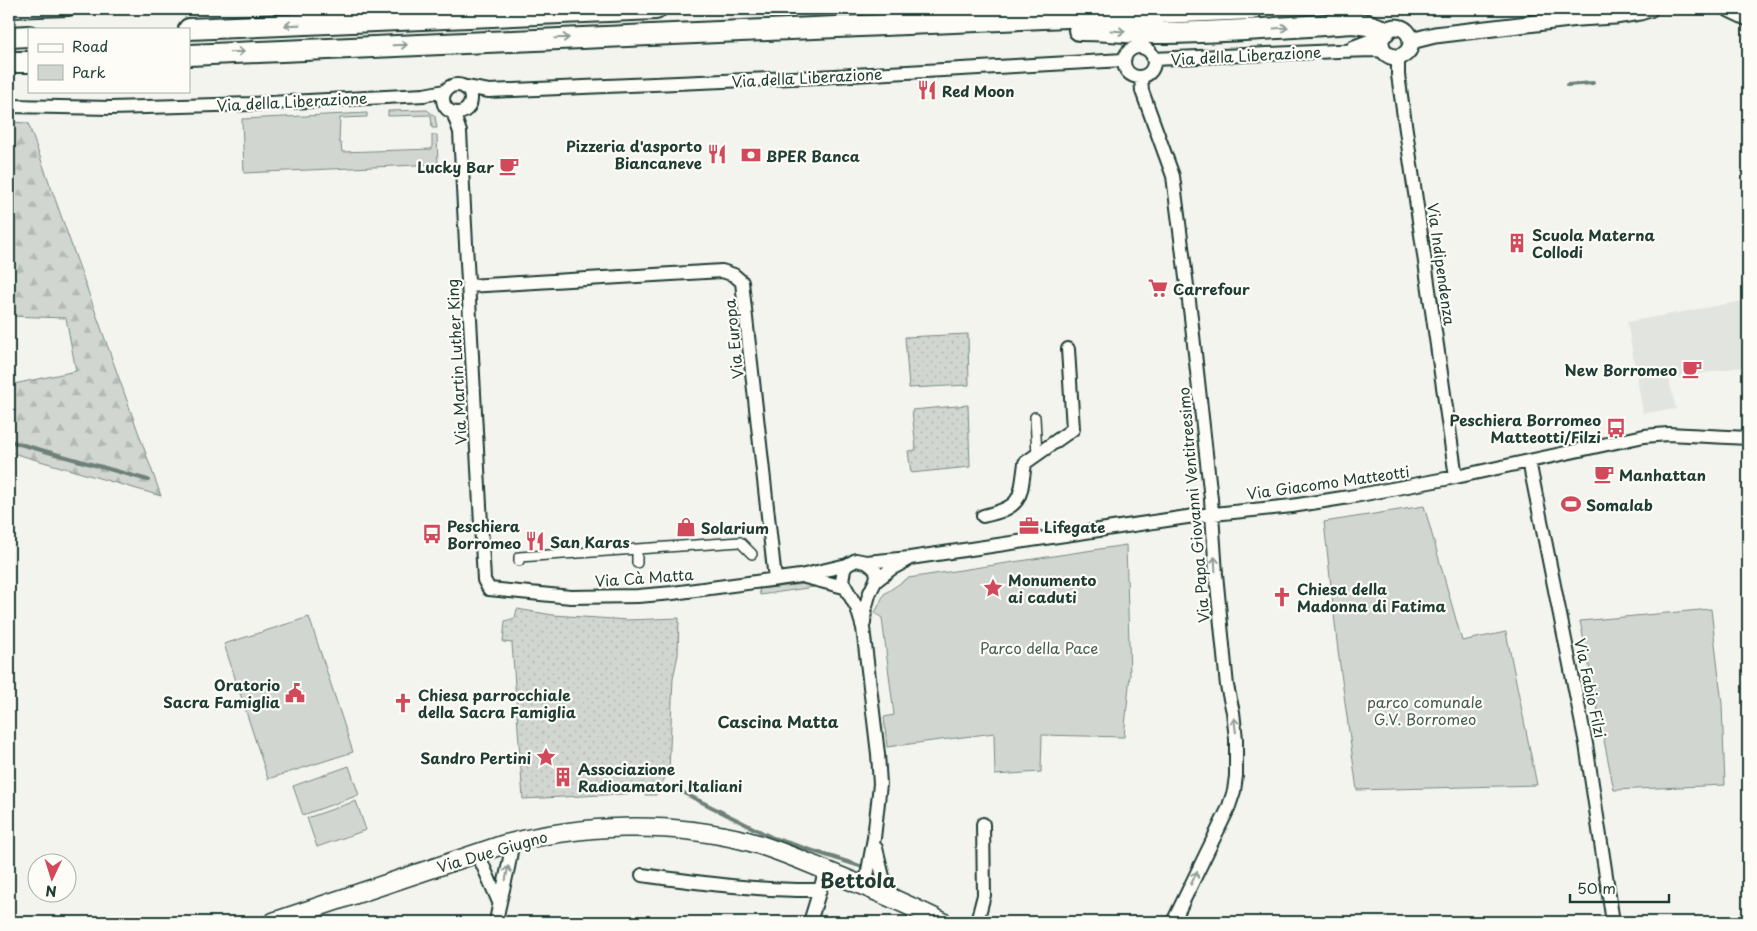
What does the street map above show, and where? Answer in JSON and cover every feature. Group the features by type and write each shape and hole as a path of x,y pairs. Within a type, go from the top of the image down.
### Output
{"highway":[{"path":"190,29 656,9"},
{"path":"190,55 1252,9"},
{"path":"685,33 833,36 1102,30 1154,33 1354,23 1368,25 1384,33"},
{"path":"9,37 28,36"},
{"path":"9,62 28,62"}],"main road":[{"name":"Via Due Giugno","path":"273,922 477,852 512,842 578,830 625,828 710,834 746,841 779,851 826,870 943,922"}],"street":[{"path":"9,11 69,9"},
{"name":"Via della Liberazione","path":"1578,18 1602,9"},
{"name":"Via della Liberazione","path":"1338,51 1352,47 1396,27 1409,36 1436,35 1578,18 1615,16 1650,9"},
{"path":"1729,9 1748,18"},
{"path":"1384,33 1381,44 1391,54 1406,53 1411,46 1409,36"},
{"name":"Via della Liberazione","path":"9,106 111,108 240,104 424,95 444,96 454,85 458,84 489,91 817,77 1124,60 1129,51 1136,48 1147,50 1154,59"},
{"name":"Via della Liberazione","path":"1154,59 1338,51 1391,54"},
{"name":"Via Indipendenza","path":"1391,54 1398,75 1456,477"},
{"name":"Via della Liberazione","path":"1141,78 1151,71 1154,59"},
{"path":"1124,60 1125,69 1128,73 1141,78"},
{"name":"Via Papa Giovanni Ventitreesimo","path":"1141,78 1142,91 1173,176 1191,317 1212,513 1227,686 1233,712 1236,739 1234,791 1228,809 1173,922"},
{"path":"444,96 446,107 459,112 468,108 472,99 466,87"},
{"name":"Via della Liberazione","path":"472,99 489,91"},
{"name":"Via Martin Luther King","path":"459,112 484,580 489,589"},
{"name":"Via Europa","path":"468,286 722,271 734,274 742,282 775,579"},
{"path":"983,516 1004,511 1012,506 1021,494 1025,463 1073,429 1068,349"},
{"path":"1035,417 1037,454"},
{"name":"Via Giacomo Matteotti","path":"847,565 856,560 866,562 910,558 1212,513 1320,502 1456,477 1658,434 1748,438"},
{"name":"Via Fabio Filzi","path":"1529,461 1586,744 1613,922"},
{"path":"519,561 519,557 740,542 752,554"},
{"path":"636,549 637,563"},
{"name":"Via Giacomo Matteotti","path":"863,628 865,608 870,592 877,580 910,558"},
{"path":"866,562 875,569 877,580"},
{"path":"847,565 842,575 846,589 859,596 870,592"},
{"name":"Via Cà Matta","path":"489,589 571,597 623,597 673,593 800,576 847,565"},
{"name":"Via Cà Matta","path":"800,576 824,580 846,589"},
{"name":"Via Giacomo Matteotti","path":"846,589 857,608 863,628 880,777 880,799 865,887"},
{"path":"977,922 984,895 983,824"},
{"name":"Via Giacomo Matteotti","path":"874,838 884,881 896,900"},
{"path":"496,922 499,902 507,876 512,842"},
{"path":"477,852 499,902"},
{"path":"810,922 826,870"},
{"path":"642,875 735,888 786,891 820,890"}],"shaded area":[{"path":"1748,300 1748,366 1669,379 1676,409 1643,413 1627,322"}],"green space":[{"path":"427,110 435,116 437,128 432,128 431,115 388,116 388,111"},
{"path":"367,113 367,117 340,118 339,142 341,143 342,152 432,149 432,135 437,135 438,164 244,173 242,119"},
{"path":"9,122 28,123 161,496 9,452 9,385 76,371 66,318 9,316"},
{"path":"968,334 969,385 909,388 905,337"},
{"path":"968,405 970,467 911,473 908,451 916,450 912,410"},
{"name":"parco comunale G.V. Borromeo","path":"1424,506 1462,641 1506,632 1537,785 1357,790 1338,651 1324,522"},
{"name":"Parco della Pace","path":"1126,545 1130,675 1124,737 1042,735 1041,772 995,775 994,733 887,747 884,717 894,715 882,618 875,613 884,594 908,578"},
{"path":"813,583 814,587 760,595 759,589"},
{"path":"517,609 553,615 628,620 679,618 678,655 673,678 669,770 656,795 645,795 642,793 523,799 512,643 503,642 505,621 515,618"},
{"path":"1711,609 1722,704 1725,785 1614,790 1580,621"},
{"path":"309,617 353,752 268,779 224,644"},
{"path":"349,766 359,795 303,815 293,786"},
{"path":"356,801 366,830 317,847 307,818"}],"waterway":[{"path":"1567,85 1593,83"},
{"path":"9,441 148,480"},
{"path":"672,787 773,838 863,867"}],"place":[{"name":"Red Moon","path":"927,90"},
{"name":"Pizzeria d'asporto Biancaneve","path":"717,154"},
{"name":"BPER Banca","path":"751,155"},
{"name":"Lucky Bar","path":"509,166"},
{"name":"Scuola Materna Collodi","path":"1517,243"},
{"name":"Carrefour","path":"1158,288"},
{"name":"New Borromeo","path":"1692,369"},
{"name":"Peschiera Borromeo Matteotti/Filzi","path":"1616,428"},
{"name":"Manhattan","path":"1604,474"},
{"name":"Somalab","path":"1571,504"},
{"name":"Lifegate","path":"1029,526"},
{"name":"Solarium","path":"686,527"},
{"name":"Peschiera Borromeo","path":"432,534"},
{"name":"San Karas","path":"535,541"},
{"name":"Monumento ai caduti","path":"993,588"},
{"name":"Chiesa della Madonna di Fatima","path":"1282,597"},
{"name":"Oratorio Sacra Famiglia","path":"295,693"},
{"name":"Chiesa parrocchiale della Sacra Famiglia","path":"403,703"},
{"name":"Sandro Pertini","path":"546,757"},
{"name":"Associazione Radioamatori Italiani","path":"563,777"}],"district":[{"name":"Cascina Matta","path":"778,721"},
{"name":"Bettola","path":"858,880"}]}
